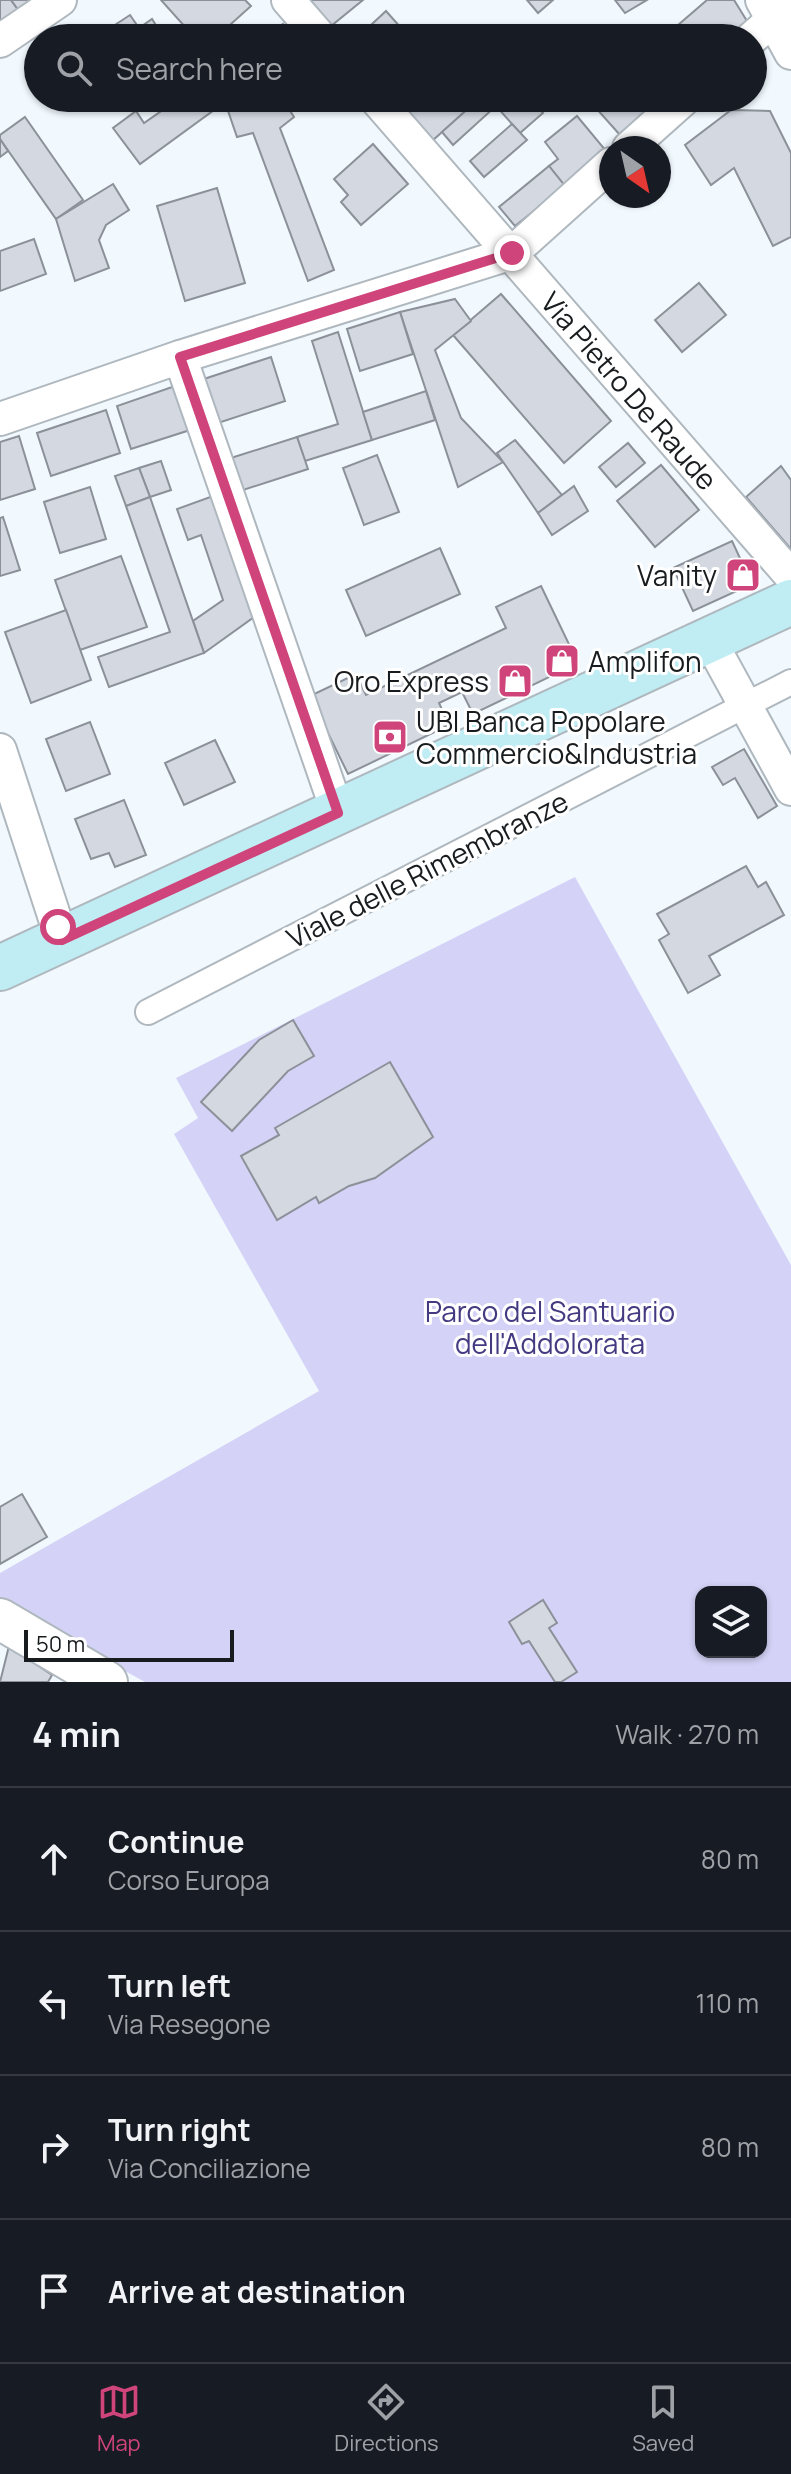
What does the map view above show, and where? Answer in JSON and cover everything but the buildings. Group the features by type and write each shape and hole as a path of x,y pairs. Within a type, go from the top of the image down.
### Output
{"main road":[{"path":"0,968 791,602"}],"street":[{"path":"25,24 60,0"},
{"path":"288,0 309,24"},
{"path":"770,16 791,53"},
{"path":"0,41 24,25"},
{"name":"Via Pietro De Raude","path":"387,112 791,576"},
{"path":"642,136 669,112"},
{"path":"0,419 180,357 512,253 599,175"},
{"path":"180,357 338,813"},
{"path":"710,641 791,789"},
{"name":"Viale delle Rimembranze","path":"148,1012 791,682"},
{"path":"0,750 62,940"},
{"path":"0,1619 107,1682"}],"green space":[{"name":"Parco del Santuario dell'Addolorata","path":"575,877 791,1265 791,1682 145,1682 0,1602 0,1573 319,1391 174,1134 198,1118 176,1078"}],"place":[{"name":"Vanity","path":"743,575"},
{"name":"Amplifon","path":"562,661"},
{"name":"Oro Express","path":"515,681"},
{"name":"UBI Banca Popolare Commercio&Industria","path":"390,737"}],"route":[{"path":"58,927 62,940 338,813 180,357 512,253"}]}
